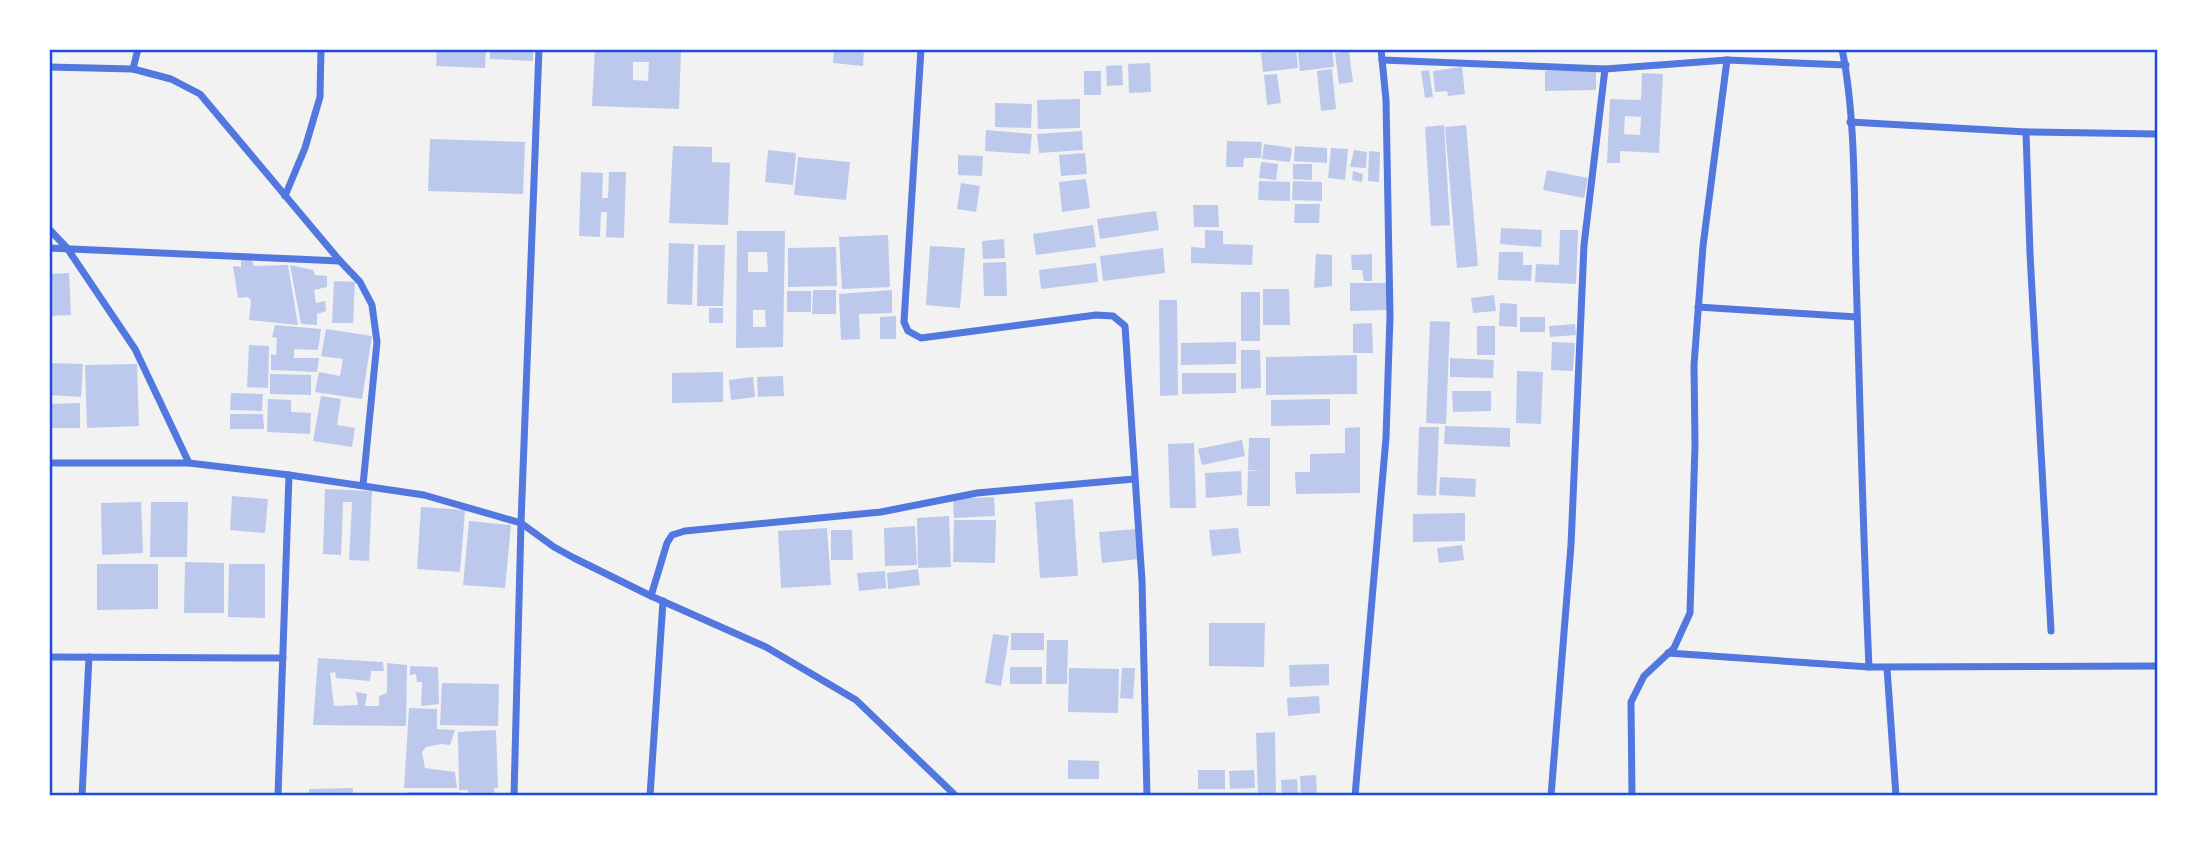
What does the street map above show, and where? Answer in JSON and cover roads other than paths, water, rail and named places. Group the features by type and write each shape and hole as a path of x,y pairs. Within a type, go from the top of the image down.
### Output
{"street":[{"path":"133,69 138,49"},
{"path":"285,195 320,97 321,49"},
{"path":"514,796 521,523 539,49"},
{"path":"921,49 904,322 908,331 921,338 1096,315 1113,316 1125,326 1142,581 1147,796"},
{"path":"1355,796 1385,438 1390,316 1387,100 1381,49"},
{"path":"1842,49 1846,65 1850,122 1869,667"},
{"path":"1382,60 1605,69 1727,60 1846,65"},
{"path":"1632,796 1631,702 1644,676 1674,648 1690,613 1695,445 1694,365 1703,246 1727,60"},
{"path":"49,68 133,69 171,79 200,94 360,282 372,305 377,342 363,485"},
{"path":"1551,796 1571,545 1584,245 1605,69"},
{"path":"1850,122 2026,132 2158,134"},
{"path":"2026,132 2030,254 2051,631"},
{"path":"49,229 67,248 135,349 189,463"},
{"path":"49,248 340,261"},
{"path":"1698,307 1857,317"},
{"path":"49,463 189,463 289,475 424,495 521,523 574,558 766,647 856,700 956,796"},
{"path":"278,796 289,475"},
{"path":"651,596 667,543 672,535 685,531 881,512 977,493 1135,479"},
{"path":"650,796 663,601"},
{"path":"1668,653 1887,668 2158,666"},
{"path":"49,657 283,658"},
{"path":"82,796 89,657"},
{"path":"1887,668 1896,796"}]}
